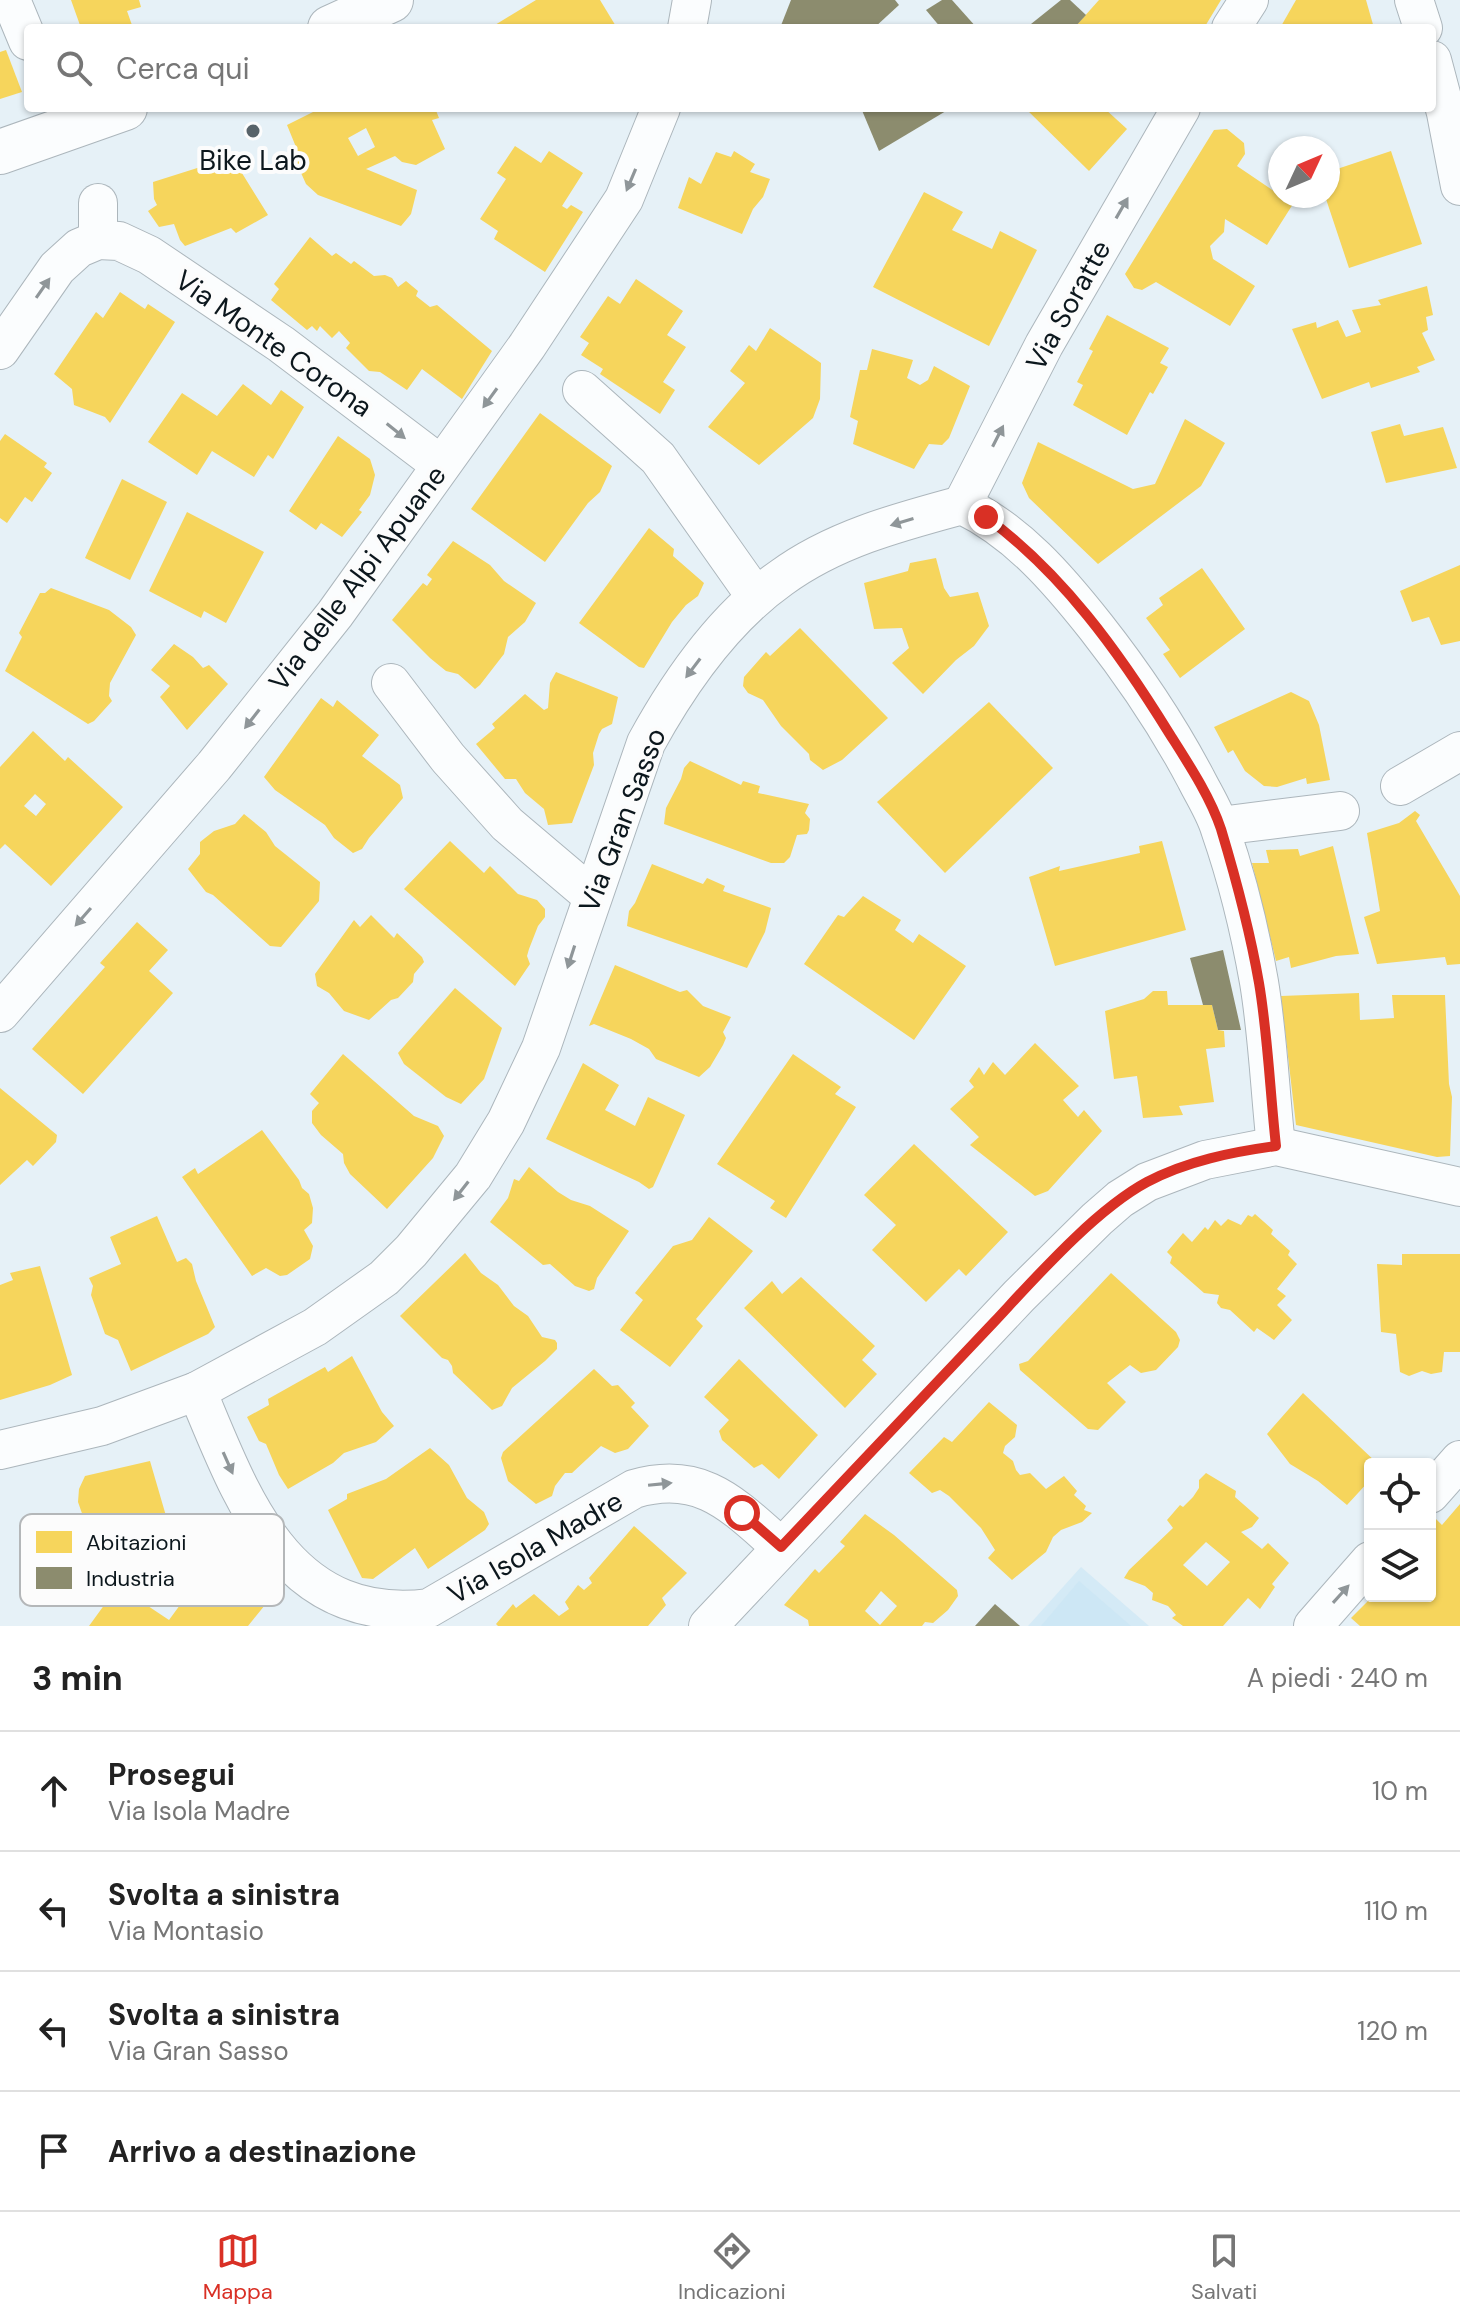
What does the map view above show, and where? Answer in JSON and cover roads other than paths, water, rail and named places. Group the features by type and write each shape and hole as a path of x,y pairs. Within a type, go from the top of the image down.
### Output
{"street":[{"path":"11,0 24,31"},
{"path":"339,24 391,0"},
{"path":"688,24 692,0"},
{"path":"1234,24 1249,0"},
{"path":"1414,0 1422,24"},
{"path":"1436,78 1460,186"},
{"path":"0,152 53,121 103,112"},
{"name":"Via delle Alpi Apuane","path":"0,1013 214,766 335,614 527,346 624,199 659,112"},
{"name":"Via Soratte","path":"962,505 1044,345 1179,112"},
{"name":"Via Monte Corona","path":"0,350 57,268 79,248 98,221 119,241 149,255 281,344 441,465"},
{"path":"582,390 658,458 756,597"},
{"path":"962,505 1008,533 1050,572 1076,602 1120,657 1153,708 1184,757 1220,826 1259,983 1276,1146"},
{"name":"Via Gran Sasso","path":"0,1450 102,1426 197,1391 315,1327 384,1278 411,1251 473,1176 506,1122 535,1061 646,743 669,701 695,664 756,597 806,562 844,543 904,520 962,505"},
{"path":"391,683 448,758 507,824 592,896"},
{"path":"1400,786 1460,751"},
{"path":"1220,826 1340,811"},
{"path":"708,1626 1019,1296 1120,1199 1147,1182 1183,1167 1231,1153 1276,1146 1460,1187"},
{"name":"Via Isola Madre","path":"197,1391 252,1514"},
{"path":"1436,1487 1460,1460"},
{"name":"Via Isola Madre","path":"284,1562 298,1577 353,1609 399,1613 429,1608 634,1489 663,1482 683,1482 709,1490 742,1513 781,1547"},
{"path":"1313,1626 1364,1568"}],"place":[{"name":"Bike Lab","path":"253,131"}]}
